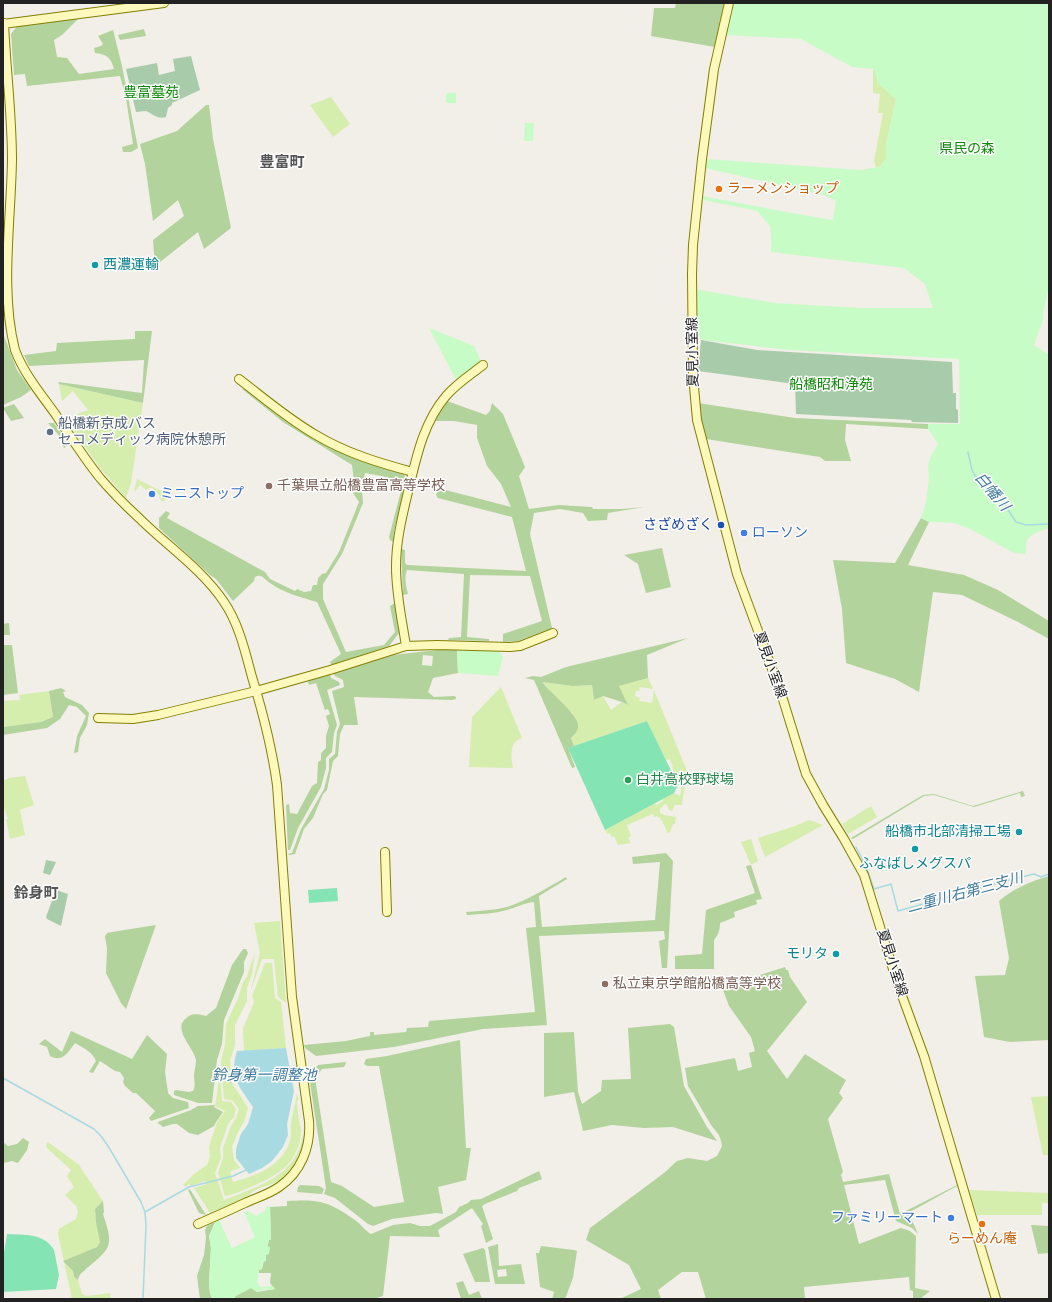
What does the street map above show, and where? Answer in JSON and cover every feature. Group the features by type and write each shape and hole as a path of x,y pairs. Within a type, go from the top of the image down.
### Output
{"street":[{"path":"164,3 4,24 11,111 12,161 3,296 9,333 15,351 33,384 100,478 140,519 206,580 223,600 238,629 270,745 277,785 292,997 309,1116 309,1140 298,1168 279,1187 269,1193 198,1224"},
{"name":"夏見小室線","path":"729,3 713,77 693,245 693,376 697,420 737,574 781,693 806,774 864,876 897,982 924,1056 996,1299"},
{"path":"406,646 397,584 396,556 399,531 413,472 424,433 439,404 457,384 483,365"},
{"path":"239,379 287,417 316,436 368,459 413,472"},
{"path":"98,718 145,718 256,691 406,646 437,645 510,647 520,646 553,633"},
{"path":"385,852 387,912"}],"green space":[{"path":"676,3 725,3 715,47 651,36 654,8 675,8"},
{"name":"県民の森","path":"734,3 1049,3 1049,285 1043,320 1034,345 1049,355 1049,528 1035,533 1029,538 1026,544 1025,554 1014,553 970,529 954,523 929,522 921,518 926,503 929,478 928,464 938,444 928,429 928,424 960,424 959,359 789,350 695,339 694,289 775,303 862,308 933,308 925,284 904,268 771,252 770,226 757,211 704,200 702,196 833,220 836,201 824,195 705,168 706,159 860,170 879,167 886,159 886,144 896,99 878,83 874,69 852,67 801,39 726,35"},
{"path":"80,17 62,35 54,40 57,57 67,58 79,74 114,69 108,57 103,54 95,53 94,48 103,44 98,36 113,30 122,66 138,148 131,152 123,152 122,147 133,144 126,98 120,76 27,86 25,74 14,75 11,34 17,26"},
{"path":"144,29 146,36 120,40 118,35"},
{"name":"豊富墓苑","path":"191,56 200,90 172,103 172,105 168,108 166,117 158,117 146,111 136,112 126,69 157,63 159,75 175,71 173,59"},
{"path":"875,69 878,83 896,99 886,144 886,159 879,167 876,167 874,161 883,113 878,113 880,94 873,93 873,70"},
{"path":"446,93 456,93 456,103 446,103"},
{"path":"331,97 350,124 333,137 310,105"},
{"path":"206,105 209,105 213,139 231,228 204,249 198,232 155,266 153,240 184,216 178,200 153,221 145,164 140,144 177,131"},
{"path":"525,123 534,123 533,141 524,141"},
{"path":"429,328 474,346 481,361 456,380"},
{"path":"135,331 152,331 143,403 59,384 58,382 142,393 144,360 29,366 24,355 56,351 57,343 135,339"},
{"path":"3,333 17,370 31,390 21,397 3,405"},
{"name":"船橋昭和浄苑","path":"701,340 757,350 952,362 953,393 956,393 958,423 912,422 911,420 796,414 795,384 698,371"},
{"path":"59,384 143,403 131,483 126,498 100,468 73,430 83,423 77,414 88,410 73,391 62,401"},
{"path":"242,389 247,389 285,419 404,474 407,480 394,530 393,542 389,537 402,487 400,482 382,476 365,473 362,489 363,503 342,554 323,584 323,599 346,652 384,645 395,632 390,606 395,604 399,633 389,646 331,664 330,662 341,654 317,602 287,592 260,576 255,577 254,581 233,601 216,579 159,528 159,518 166,511 170,513 167,518 265,572 270,579 295,591 297,589 304,592 311,591 313,585 317,585 318,578 322,574 326,573 339,552 359,502 351,490 354,481 352,465 283,422"},
{"path":"447,401 486,415 490,411 492,403 503,414 525,467 519,476 529,509 559,505 592,507 593,509 644,507 608,513 607,520 588,521 583,513 560,509 534,513 530,534 552,628 518,641 503,642 503,634 542,621 530,576 470,575 467,637 489,639 489,641 448,640 449,638 461,637 464,574 407,570 405,579 408,594 403,595 401,549 405,550 405,563 407,565 526,571 512,517 438,498 436,495 438,488 511,507 501,484 487,466 477,438 477,425 454,421 434,421"},
{"path":"698,403 795,418 928,424 928,429 846,424 845,440 851,461 825,461 820,457 706,439"},
{"path":"14,404 24,418 11,421 3,408"},
{"path":"48,423 54,423 69,444 64,448 62,444 63,440"},
{"path":"137,479 169,495 163,502 159,497 160,496 151,487 146,490 140,485 134,492"},
{"path":"921,518 929,522 908,565 964,575 998,590 1049,621 1049,639 962,595 933,592 919,692 895,679 846,663 842,609 833,560 895,563"},
{"path":"662,548 671,587 646,593 638,564 624,555"},
{"path":"9,623 10,635 3,635 3,624"},
{"path":"688,638 647,655 648,678 619,686 628,705 603,696 594,700 592,685 573,686 542,682 573,714 578,724 577,730 571,738 574,746 568,748 575,767 572,768 534,680 525,678 533,676 541,677 566,667"},
{"path":"3,645 12,645 18,693 3,695"},
{"path":"437,650 457,650 458,673 433,678 428,692 434,697 454,696 456,699 354,697 358,725 344,725 340,734 338,756 333,761 327,790 323,794 313,818 304,829 295,854 289,855 288,854 292,853 301,829 324,789 329,770 329,759 335,754 337,732 340,724 332,691 344,687 343,680 335,676 333,673 393,655","holes":["423,655 433,656 432,666 422,665"]},
{"path":"457,650 499,651 503,657 498,676 458,673"},
{"path":"330,674 331,678 339,682 340,685 327,690 337,725 334,733 332,752 326,758 326,768 321,787 298,828 290,850 288,850 286,805 289,804 290,813 297,814 312,786 317,783 318,762 321,760 321,753 326,748 326,736 329,726 326,716 330,714 328,709 325,710 316,683 309,685 308,681"},
{"path":"648,678 653,689 640,687 639,691 636,691 635,696 640,698 639,701 652,703 654,690 687,771 682,805 675,805 672,811 669,810 665,804 660,809 660,813 664,815 676,817 675,824 673,824 670,832 666,832 667,831 660,817 654,817 653,814 627,825 631,836 628,838 631,843 618,845 614,836 612,837 609,833 607,834 605,830 655,803 656,805 663,801 662,799 674,793 680,796 682,786 678,785 672,774 675,773 672,767 673,766 669,759 666,760 647,721 574,746 571,738 576,732 577,724 573,714 542,682 573,686 592,685 594,700 603,696 611,710 622,702 627,705 619,686"},
{"path":"501,687 522,738 513,746 513,768 469,767 472,717"},
{"path":"61,688 66,691 63,692 65,697 82,705 89,713 87,725 80,738 78,752 74,753 77,736 86,716 77,707 69,705 60,719 47,728 3,735 3,727 41,722 53,717 49,691"},
{"path":"49,691 53,717 41,722 3,727 3,701 20,700 19,695"},
{"name":"白井高校野球場","path":"647,721 678,785 674,793 605,830 568,748"},
{"path":"25,776 34,805 20,810 25,835 10,839 6,819 8,819 3,806 3,781 9,778"},
{"path":"1023,791 1025,796 1021,797 1020,793 974,807 934,795 924,796 853,839 851,838 923,795 934,794 973,806"},
{"path":"871,806 877,817 848,834 842,824"},
{"path":"809,820 823,825 765,857 758,838"},
{"path":"751,839 758,861 751,865 741,842"},
{"path":"666,853 673,861 667,968 662,968 659,941 665,939 664,931 539,936 547,1025 483,1029 394,1047 316,1056 305,1048 304,1045 346,1041 370,1036 370,1032 374,1032 374,1035 406,1032 407,1028 428,1027 429,1021 535,1012 526,928 536,927 534,902 492,913 467,915 466,912 507,907 530,897 566,877 567,879 539,896 542,927 655,920 660,862 633,864 632,857"},
{"path":"46,860 56,862 50,875 43,873"},
{"path":"751,865 762,899 756,900 757,904 734,912 735,917 720,923 720,928 714,940 714,969 675,969 675,956 702,954 706,910 755,893 746,866"},
{"path":"1049,876 1049,1040 1010,1042 984,1037 975,976 1005,975 1009,958 999,901 1010,892 1022,886"},
{"path":"337,888 338,901 309,903 308,890"},
{"path":"56,890 68,894 61,926 47,919 46,917"},
{"path":"280,921 286,1003 278,997 274,959 262,959 250,993 260,953 254,923"},
{"path":"156,925 126,1009 121,1003 106,973 107,949 105,936 107,933"},
{"path":"243,949 246,949 248,953 244,962 244,972 224,1020 222,1044 217,1060 212,1103 198,1103 174,1095 174,1091 176,1090 189,1092 193,1091 195,1085 194,1074 196,1060 182,1032 182,1023 187,1017 195,1014 206,1016 216,1008 232,965"},
{"path":"255,952 252,974 247,988 247,1001 235,1025 235,1045 230,1061 232,1083 248,1108 244,1122 232,1147 234,1160 240,1168 230,1171 233,1182 259,1173 275,1163 281,1157 291,1138 291,1122 297,1094 299,1100 297,1101 297,1106 301,1134 299,1145 295,1154 290,1162 276,1175 237,1193 225,1196 218,1173 223,1158 223,1148 239,1109 233,1101 224,1099 221,1061 225,1044 226,1024 239,996 242,984 247,976"},
{"path":"265,963 272,963 275,998 281,1002 286,1048 244,1051 243,1029 254,1002 252,996"},
{"path":"785,967 807,1002 767,1051 787,1079 805,1054 846,1080 839,1093 843,1098 828,1119 843,1172 841,1175 843,1182 889,1174 900,1214 957,1185 908,1213 918,1234 912,1228 896,1221 885,1180 844,1185 859,1244 901,1228 910,1231 916,1236 915,1288 930,1291 920,1299 913,1299 913,1291 910,1290 909,1277 804,1287 805,1299 706,1299 698,1272 682,1272 658,1290 661,1299 620,1299 641,1289 629,1265 586,1240 590,1228 664,1173 677,1161 688,1158 707,1161 717,1156 722,1146 719,1135 711,1125 688,1086 685,1068 735,1058 738,1071 752,1067 749,1053 755,1051 751,1037 729,1006 722,987"},
{"path":"670,1024 674,1027 684,1086 707,1127 717,1141 673,1127 644,1128 612,1125 583,1131 574,1092 544,1097 544,1033 574,1032 578,1092 582,1104 601,1091 602,1080 631,1079 628,1028"},
{"path":"71,1031 132,1059 147,1035 167,1054 165,1072 168,1093 173,1098 188,1102 189,1108 151,1121 149,1118 155,1111 136,1093 133,1093 125,1086 123,1082 124,1078 120,1072 115,1071 100,1061 93,1073 89,1072 96,1061 90,1052 75,1043 65,1056 58,1058 50,1056 47,1047 39,1044 45,1039 62,1052"},
{"path":"460,1040 466,1148 471,1148 466,1180 438,1187 443,1214 436,1213 392,1219 373,1226 368,1224 335,1198 324,1194 326,1188 309,1076 318,1065 346,1063 344,1067 322,1069 315,1078 331,1182 342,1186 374,1207 404,1202 379,1066 367,1066 364,1064 366,1059 387,1056"},
{"path":"220,1073 222,1101 231,1102 236,1109 234,1117 228,1124 220,1148 221,1158 215,1173 224,1200 250,1190 274,1178 292,1161 299,1149 304,1132 303,1106 305,1127 302,1148 299,1157 288,1174 279,1181 254,1191 240,1201 210,1213 194,1188 207,1184 205,1181 191,1186 189,1184 186,1187 183,1185 194,1174 207,1165 210,1157 209,1147 217,1122 225,1111 215,1106"},
{"path":"1049,1096 1049,1155 1043,1155 1031,1097"},
{"path":"215,1105 214,1107 223,1112 214,1126 198,1135 189,1133 177,1124 163,1127 158,1123 198,1106"},
{"path":"23,1138 29,1142 27,1150 18,1163 12,1161 3,1163 3,1142 8,1146 17,1144"},
{"path":"48,1142 79,1165 103,1201 95,1209 100,1241 97,1247 64,1261 58,1234 59,1229 76,1219 78,1211 76,1206 65,1195 74,1187 67,1176 71,1170 47,1148 46,1145"},
{"path":"539,1171 542,1179 519,1188 517,1191 482,1206 493,1239 486,1243 481,1226 483,1224 472,1208 438,1230 440,1237 390,1236 383,1296 373,1299 234,1299 235,1296 251,1288 257,1292 275,1289 270,1283 271,1273 259,1273 259,1270 262,1269 269,1240 271,1239 270,1207 287,1206 287,1201 316,1201 338,1209 371,1234 393,1225 410,1223 420,1226 430,1226 456,1212 459,1207 471,1200 481,1199"},
{"path":"300,1185 319,1186 324,1189 322,1194 297,1192"},
{"path":"189,1189 206,1215 199,1213 188,1190"},
{"path":"969,1190 1049,1193 1049,1203 1042,1203 1042,1215 977,1215"},
{"path":"103,1201 103,1214 109,1239 108,1245 102,1255 81,1273 78,1280 74,1277 73,1271 63,1261 97,1247 100,1242 95,1209"},
{"path":"267,1206 270,1207 271,1240 269,1240 267,1246 270,1247 269,1254 266,1255 266,1261 263,1262 262,1269 259,1270 257,1282 261,1287 272,1286 275,1288 273,1290 265,1289 257,1292 251,1288 236,1296 234,1299 212,1299 209,1283 211,1248 209,1236 215,1223 214,1222 219,1220 232,1248 255,1237 244,1212 248,1211 256,1216 265,1211"},
{"path":"215,1222 209,1236 211,1248 209,1283 212,1299 200,1299 197,1276 204,1255 206,1238 205,1230 207,1226"},
{"path":"1031,1225 1049,1226 1049,1253 1038,1254"},
{"path":"7,1234 34,1236 45,1240 50,1244 54,1250 59,1275 56,1289 3,1292 3,1259"},
{"path":"498,1244 499,1266 521,1264 525,1284 495,1284 488,1247","holes":["506,1269 507,1276 498,1277 497,1270"]},
{"path":"541,1246 577,1251 573,1278 565,1299 552,1299 554,1292 540,1287 536,1253 539,1253"},
{"path":"483,1248 485,1250 490,1282 475,1282 463,1254"},
{"path":"64,1262 73,1271 74,1277 78,1280 82,1294 87,1296 110,1293 111,1299 72,1299"},
{"path":"463,1281 469,1295 479,1291 482,1299 461,1299 456,1283"}],"water":[{"name":"鈴身第一調整池","path":"286,1048 294,1091 287,1124 288,1135 283,1147 272,1161 249,1174 236,1158 236,1149 241,1134 248,1124 253,1107 240,1087 235,1075 234,1068 237,1051"}],"waterway":[{"name":"白幡川","path":"968,452 975,476 987,489 999,496 1016,522 1026,525 1049,524"},
{"name":"二重川右第三支川","path":"856,847 865,864 874,889 891,884 898,911 1009,880 1034,874 1041,877 1049,874"},
{"path":"3,1078 94,1129 108,1146 141,1202 145,1212 146,1226 143,1299"},
{"path":"145,1212 189,1187 233,1176 246,1170"}],"place":[{"name":"ラーメンショップ","path":"719,189"},
{"name":"西濃運輸","path":"95,265"},
{"name":"船橋新京成バス セコメディック病院休憩所","path":"50,432"},
{"name":"千葉県立船橋豊富高等学校","path":"269,486"},
{"name":"ミニストップ","path":"152,494"},
{"name":"さざめざく","path":"721,525"},
{"name":"ローソン","path":"744,533"},
{"name":"白井高校野球場","path":"628,780"},
{"name":"船橋市北部清掃工場","path":"1019,832"},
{"name":"ふなばしメグスパ","path":"915,849"},
{"name":"モリタ","path":"836,954"},
{"name":"私立東京学館船橋高等学校","path":"605,984"},
{"name":"ファミリーマート","path":"951,1218"},
{"name":"らーめん庵","path":"982,1224"}],"district":[{"name":"豊富町","path":"282,163"},
{"name":"鈴身町","path":"36,894"}]}
